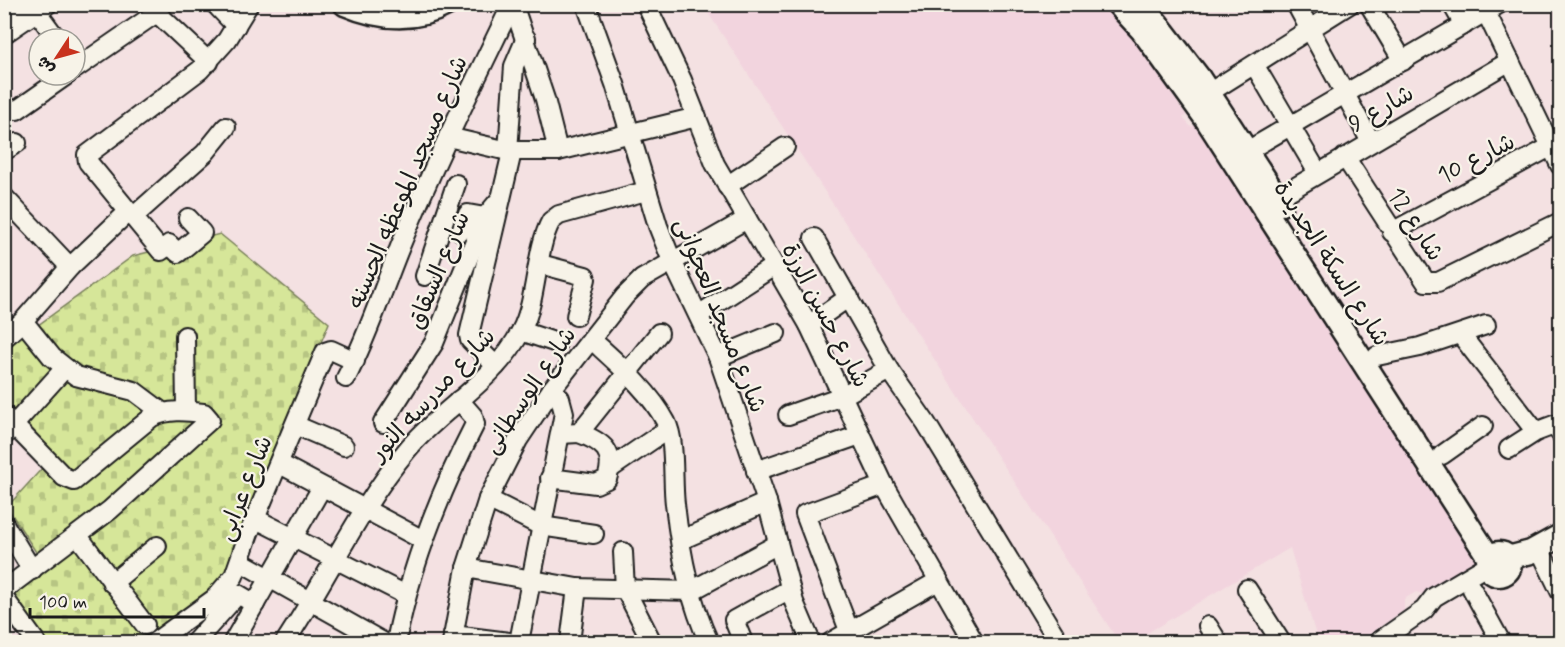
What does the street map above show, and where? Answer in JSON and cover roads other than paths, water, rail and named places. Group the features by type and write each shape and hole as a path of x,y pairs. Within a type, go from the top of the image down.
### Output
{"main road":[{"path":"345,4 369,13 400,17 429,12 447,4"},
{"name":"شارع السكة الجديدة","path":"1118,4 1203,98 1247,151 1442,455 1499,563"},
{"name":"شارع السكة الجديدة","path":"1142,4 1499,563"},
{"path":"4,16 36,7"},
{"path":"1499,563 1531,552 1560,536"},
{"path":"1499,563 1552,553"}],"street":[{"path":"214,4 236,26"},
{"path":"188,218 202,233 177,254 170,244 160,251 88,162 89,152 209,62 249,4"},
{"path":"512,4 526,38 558,151"},
{"name":"شارع مسجد الموعظه الحسنه","path":"346,378 448,136 512,4"},
{"name":"شارع مسجد العجوانى","path":"586,4 630,133 646,191 672,261 700,314 718,357 767,502 790,589 812,642"},
{"name":"شارع حسن الرزة","path":"646,4 697,117 715,164 809,325 884,485 974,642"},
{"path":"1296,4 1371,142"},
{"path":"1203,98 1350,4"},
{"path":"1369,4 1402,61"},
{"path":"1452,4 1464,25"},
{"path":"4,34 36,7 49,27"},
{"path":"1247,151 1493,8 1510,61 1554,143 1560,165"},
{"path":"87,60 152,16 159,15 209,62"},
{"path":"496,366 470,340 469,334 510,152 514,66 526,38"},
{"name":"شارع 9","path":"1276,198 1510,61"},
{"path":"1255,66 1318,173"},
{"path":"4,104 9,110 17,110 49,87"},
{"path":"448,136 510,152 558,151 697,117"},
{"path":"4,338 23,321 70,267 205,153 226,127"},
{"name":"شارع 10","path":"1392,232 1554,143"},
{"path":"727,186 786,147"},
{"name":"شارع 12","path":"1345,158 1421,277 1432,283 1560,222"},
{"path":"393,269 429,277 456,184"},
{"name":"شارع مدرسه النور","path":"285,642 311,602 363,509 410,447 496,366 521,331 530,310 548,225 554,218 646,191"},
{"path":"4,197 70,267"},
{"name":"شارع السقاق","path":"384,423 415,369 434,343 485,217 501,198"},
{"path":"461,231 468,213 485,217"},
{"name":"شارع الوسطانى","path":"452,639 466,568 488,499 518,440 552,390 633,287 672,261 747,219"},
{"path":"814,238 889,370 926,423 1059,642"},
{"path":"540,264 585,276 576,316"},
{"path":"700,314 774,266"},
{"path":"809,325 849,297"},
{"path":"23,321 52,357 65,368 91,382 134,391 162,412"},
{"path":"1377,356 1420,347 1486,325"},
{"path":"521,331 557,342"},
{"path":"579,433 659,333"},
{"path":"718,357 776,333"},
{"path":"1461,334 1537,431"},
{"path":"185,336 186,411"},
{"path":"592,340 627,372 659,412 668,429 675,506 681,540 691,591 709,642"},
{"name":"شارع عرابى","path":"155,642 214,599 234,576 325,352 331,350 355,361"},
{"path":"4,590 78,536 210,420 204,413 162,412 144,423 74,481 64,477 8,425 65,368"},
{"path":"788,415 842,396 889,370"},
{"path":"519,642 533,580 540,526 560,434 563,406 552,390"},
{"path":"396,642 406,595 423,540 442,491 481,428 459,400"},
{"path":"1509,449 1551,424 1560,433"},
{"path":"295,425 344,446"},
{"path":"1442,455 1483,426"},
{"path":"610,468 668,429"},
{"path":"550,478 596,484 606,481 610,468 610,458 601,443 579,433 560,434"},
{"path":"756,471 860,435"},
{"path":"280,464 423,540"},
{"path":"850,633 805,514 884,485"},
{"path":"233,642 322,487"},
{"path":"488,499 540,526 594,534"},
{"path":"681,540 767,502"},
{"path":"256,519 334,561 406,595"},
{"path":"4,524 32,570"},
{"path":"78,536 145,626"},
{"path":"466,568 577,588 691,591 778,544"},
{"path":"112,583 157,546"},
{"path":"623,552 625,589 652,642"},
{"path":"1552,553 1560,591"},
{"path":"241,562 383,642"},
{"path":"1424,610 1437,609 1472,589 1499,563"},
{"path":"1388,640 1424,610 1434,597 1499,563"},
{"path":"831,642 938,581"},
{"path":"570,642 577,588"},
{"path":"743,642 734,620 790,589"},
{"path":"1247,589 1281,642"},
{"path":"1472,589 1501,642"},
{"path":"195,642 238,594 255,604"},
{"path":"4,598 36,642"},
{"path":"1208,626 1218,642"},
{"path":"452,639 509,642"}]}
